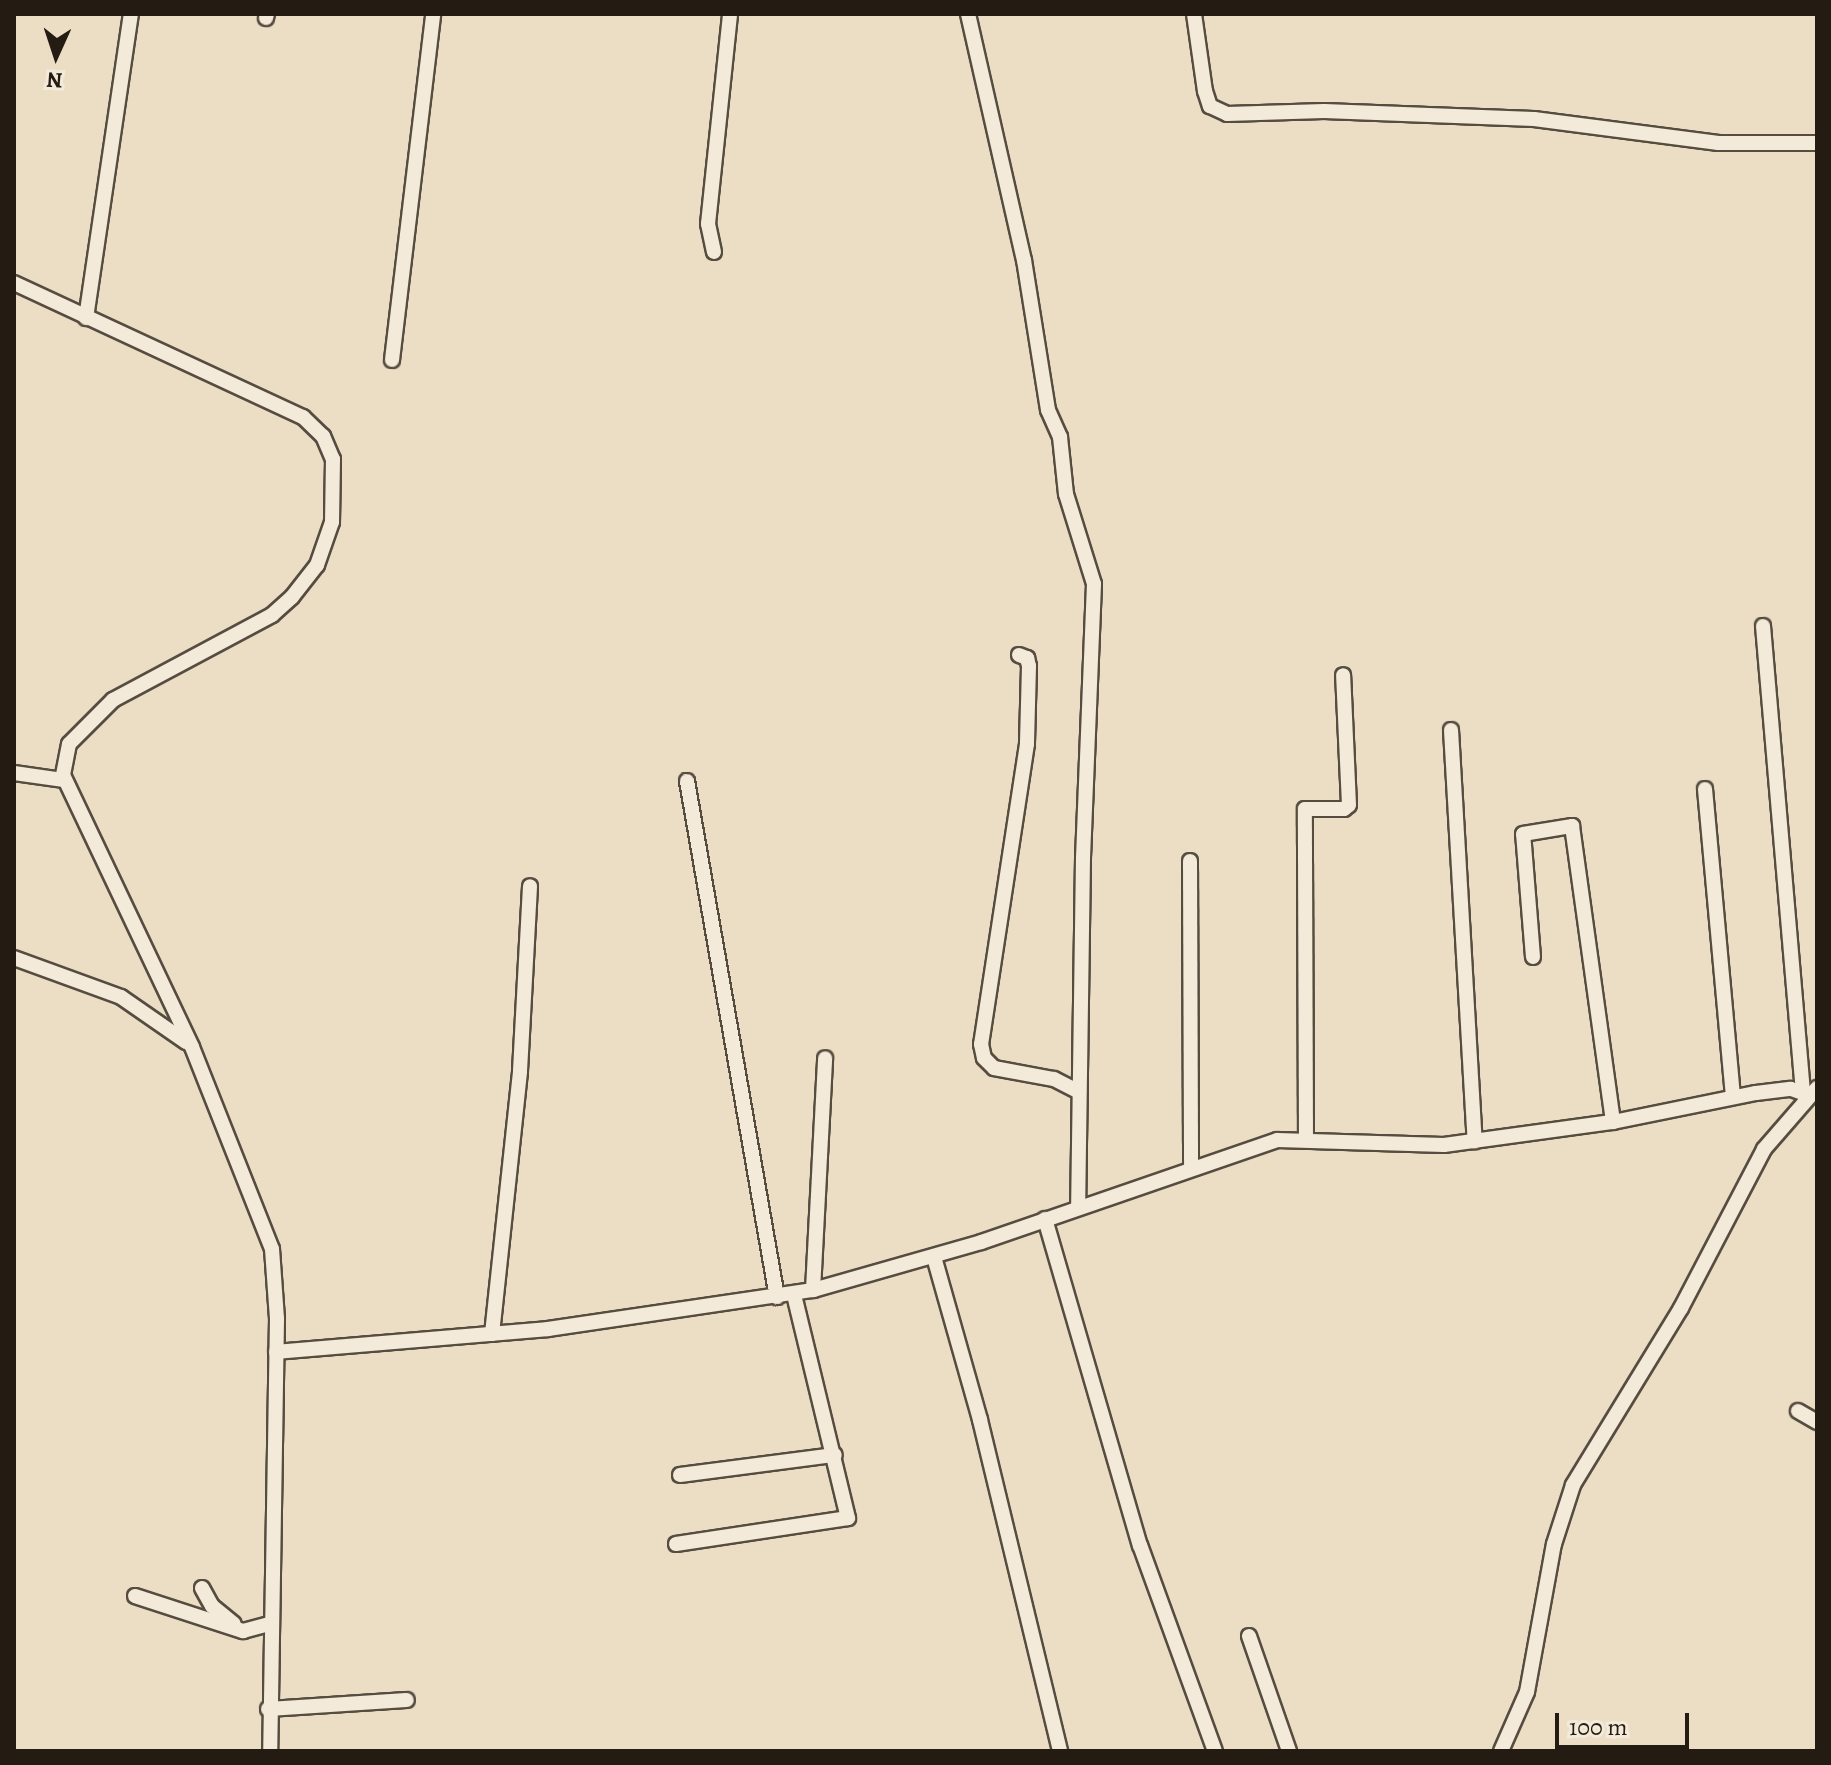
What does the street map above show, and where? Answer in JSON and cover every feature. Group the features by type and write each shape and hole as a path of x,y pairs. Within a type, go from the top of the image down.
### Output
{"street":[{"path":"86,318 131,14"},
{"path":"392,360 433,14"},
{"path":"714,252 708,224 730,14"},
{"path":"968,14 1024,260 1048,410 1060,437 1066,494 1094,584 1088,634 1078,1207"},
{"path":"1194,14 1205,91 1210,106 1227,114 1324,111 1534,119 1718,143 1817,143"},
{"path":"14,283 310,421 333,459 336,496 317,565 292,597 272,615 103,707 69,744 63,780 192,1047 272,1249 276,1352 269,1624 270,1751"},
{"path":"1501,1751 1527,1692 1554,1544 1573,1485 1681,1308 1764,1149 1809,1092 1763,626"},
{"path":"1019,655 1027,658 1029,666 1027,744 981,1044 984,1058 994,1068 1054,1079 1079,1092"},
{"path":"1306,1140 1305,809 1344,809 1349,805 1343,675"},
{"path":"1451,730 1475,1141"},
{"path":"14,773 63,780"},
{"path":"687,781 777,1297"},
{"path":"1705,789 1733,1097"},
{"path":"1533,957 1523,834 1572,826 1613,1122"},
{"path":"1190,861 1191,1168"},
{"path":"492,1334 520,1071 530,886"},
{"path":"14,958 121,997 192,1047"},
{"path":"813,1290 825,1058"},
{"path":"276,1352 492,1334 813,1290 934,1257 1277,1140 1444,1145 1613,1122 1785,1089 1809,1092"},
{"path":"1045,1219 1140,1545 1215,1751"},
{"path":"934,1257 980,1420 1060,1751"},
{"path":"676,1544 848,1518 794,1294"},
{"path":"1798,1411 1817,1422"},
{"path":"680,1475 835,1455"},
{"path":"202,1588 222,1616 253,1630"},
{"path":"135,1596 253,1630 269,1624"},
{"path":"1249,1636 1289,1751"},
{"path":"268,1709 407,1700"}]}
